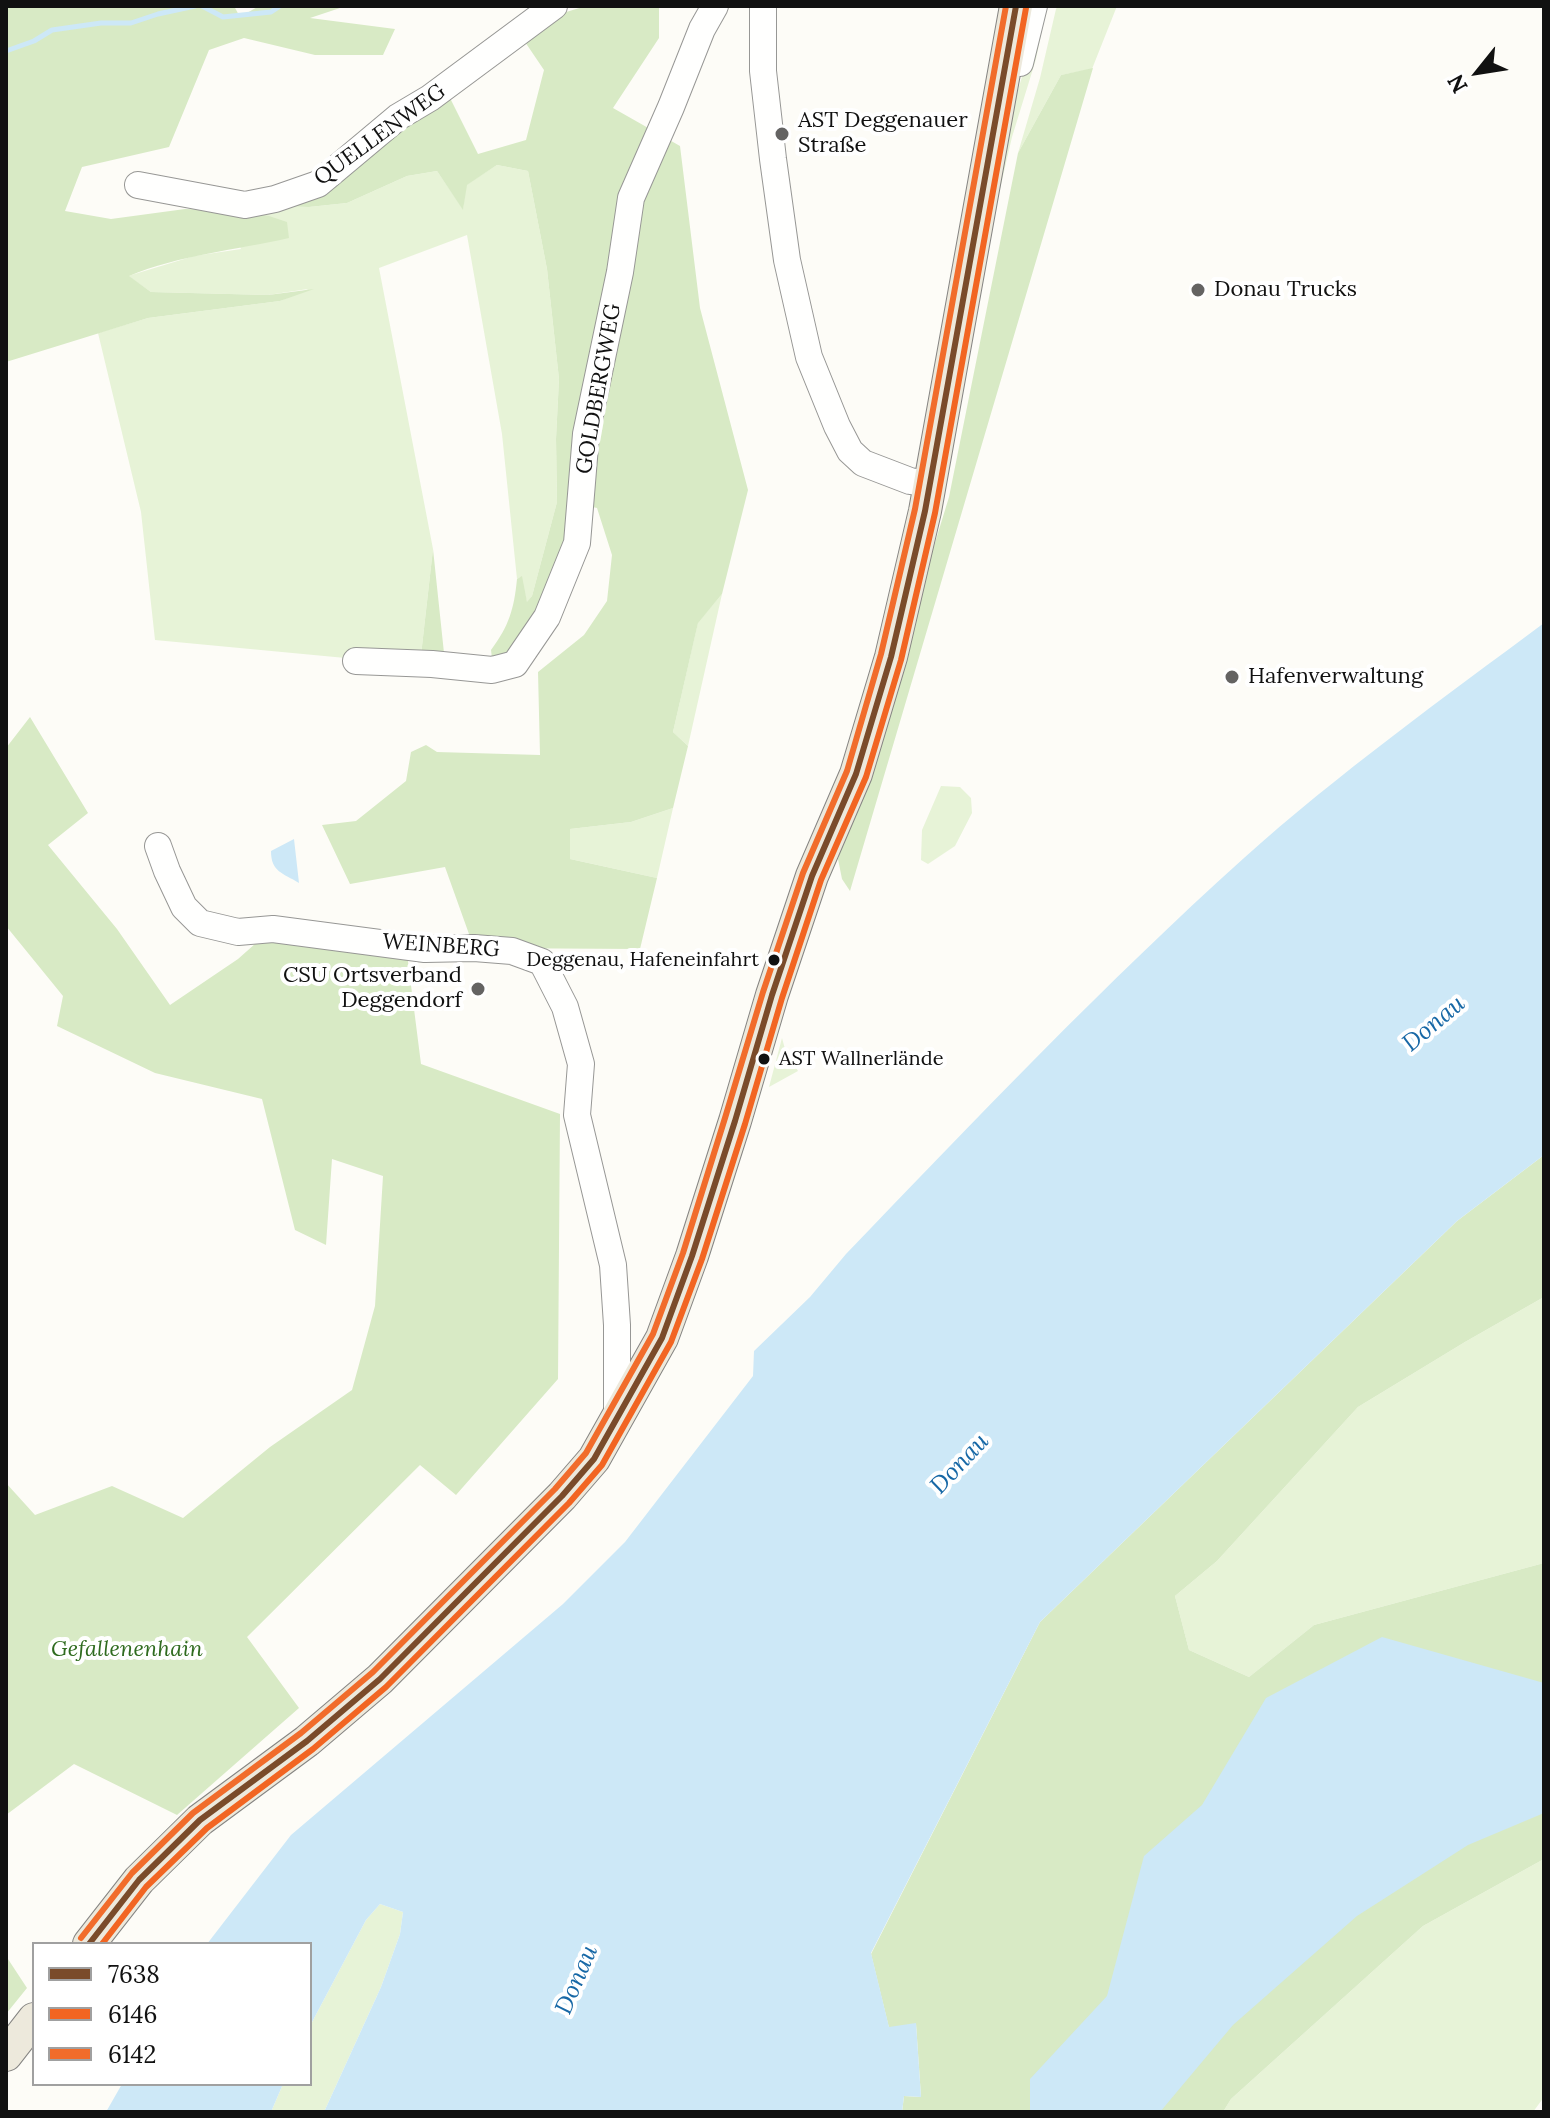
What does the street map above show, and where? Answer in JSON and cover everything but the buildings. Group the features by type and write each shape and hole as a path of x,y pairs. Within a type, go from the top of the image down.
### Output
{"main road":[{"path":"91,1942 139,1880 200,1820 307,1741 380,1679 562,1496 594,1459 662,1338 692,1256 812,876 856,774 891,657 930,484 1016,6"},
{"path":"6,2055 32,2022"}],"street":[{"name":"QUELLENWEG","path":"138,185 245,205 275,199 318,184 398,117 430,98 554,6"},
{"name":"GOLDBERGWEG","path":"356,661 492,670 515,664 547,617 577,543 586,434 620,272 631,198 702,29 715,6"},
{"path":"760,6 763,71 787,260 809,357 850,451 863,463 910,481 930,484"},
{"path":"999,100 1016,81 1034,6"},
{"name":"WEINBERG","path":"158,846 184,907 200,923 238,932 273,929 425,949 512,951 542,962 565,1007 581,1064 577,1115 613,1265 617,1325 617,1419"}],"green space":[{"path":"6,6 234,6 240,17 259,6 346,6 310,18 395,29 383,55 315,55 244,38 209,50 169,147 82,167 65,211 111,219 185,209 269,216 287,222 289,238 188,258 129,276 151,292 268,295 314,289 280,301 148,318 6,362"},
{"path":"586,6 659,6 659,38 613,108 680,146 700,308 748,490 722,594 698,623 673,732 688,746 673,808 631,822 570,829 570,859 657,878 640,949 474,948 445,867 350,884 322,825 356,821 406,781 411,752 426,745 437,752 540,755 538,672 584,635 607,601 612,555 597,508 579,504 546,616 493,667 491,650 510,617 517,579 522,576 527,602 532,596 557,502 559,379 547,269 528,171 497,165 467,185 463,210 437,171 407,176 347,203 309,207 272,206 373,148 450,98 478,154 526,140 544,70 523,39 543,19"},
{"path":"1039,6 1047,6 1036,59 1012,137 979,280 1007,126 1028,57"},
{"path":"1058,6 1117,6 1092,69 1061,75 1018,153 1040,78"},
{"path":"1093,68 850,891 842,879 838,859 949,497 1018,153 1061,75"},
{"path":"497,165 528,171 547,269 559,379 557,502 532,596 527,603 521,577 517,579 502,434 467,235 379,268 433,549 421,655 356,659 155,640 141,512 98,333 148,318 280,301 308,289 268,295 151,292 128,276 194,256 241,249 225,210 347,203 407,176 437,171 463,209 466,185"},
{"path":"433,549 444,653 421,655"},
{"path":"722,594 688,746 673,732 698,622"},
{"name":"Gefallenenhain","path":"30,717 88,813 48,845 117,929 170,1005 238,959 273,928 406,946 421,1064 560,1114 558,1379 456,1495 420,1465 247,1637 299,1708 177,1815 74,1764 6,1815 6,1483 35,1515 112,1486 183,1518 270,1447 352,1390 375,1306 383,1176 332,1159 326,1245 295,1230 262,1099 155,1073 57,1026 63,996 6,926 6,748"},
{"path":"941,786 960,787 971,798 972,813 955,846 928,864 921,860 922,830"},
{"path":"673,808 657,878 570,859 570,829 631,822"},
{"path":"782,1038 798,1071 769,1087"},
{"path":"1544,1155 1544,1297 1358,1407 1217,1561 1175,1596 1189,1650 1249,1677 1314,1625 1544,1563 1544,1859 1423,1926 1231,2099 1223,2112 902,2112 904,2096 921,2097 916,2024 889,2028 871,1954 1040,1622 1457,1221"},
{"path":"1544,1297 1544,1563 1314,1625 1249,1677 1189,1650 1175,1596 1217,1561 1358,1407"},
{"path":"1544,1859 1544,2097 1533,2112 1223,2112 1231,2099 1423,1926"},
{"path":"380,1904 403,1912 400,1934 381,1987 324,2112 271,2112 282,2086 312,2086 312,2022 366,1920"},
{"path":"6,1956 27,1988 6,2014"}],"water":[{"name":"Donau","path":"1544,623 1544,1155 1457,1221 1040,1622 871,1953 889,2027 916,2023 921,2097 904,2096 902,2112 324,2112 381,1987 400,1934 403,1912 380,1904 366,1920 312,2022 312,1942 209,1942 291,1835 563,1604 625,1542 753,1376 754,1351 810,1297 846,1254 992,1102 1192,905 1317,796"},
{"path":"294,839 299,883 279,871 273,863 271,851"},
{"path":"1382,1637 1544,1683 1544,1813 1468,1845 1357,1916 1233,2025 1160,2112 1030,2112 1030,2079 1107,1996 1144,1856 1202,1805 1266,1698"},
{"path":"121,2086 282,2086 271,2112 106,2112"}],"waterway":[{"path":"6,51 34,41 52,30 101,23 131,23 195,6"},
{"path":"202,6 223,17 271,12 280,6"}],"transit line":[{"name":"6142","path":"81,1938 132,1873 193,1813 301,1733 373,1672 555,1489 586,1453 653,1334 683,1253 803,873 847,771 881,654 915,509 1006,6"},
{"name":"7638","path":"91,1942 139,1880 200,1820 307,1741 380,1679 562,1496 594,1459 662,1338 692,1256 812,876 856,774 891,657 925,511 1016,6"},
{"name":"6146","path":"104,1942 146,1887 207,1828 313,1749 386,1687 569,1503 602,1465 671,1342 702,1259 821,880 866,777 901,660 935,513 1026,8"}],"place":[{"name":"AST Deggenauer Straße","path":"782,134"},
{"name":"Donau Trucks","path":"1198,290"},
{"name":"Hafenverwaltung","path":"1232,677"},
{"name":"Deggenau, Hafeneinfahrt","path":"774,960"},
{"name":"CSU Ortsverband Deggendorf","path":"478,989"},
{"name":"AST Wallnerlände","path":"764,1059"}]}
